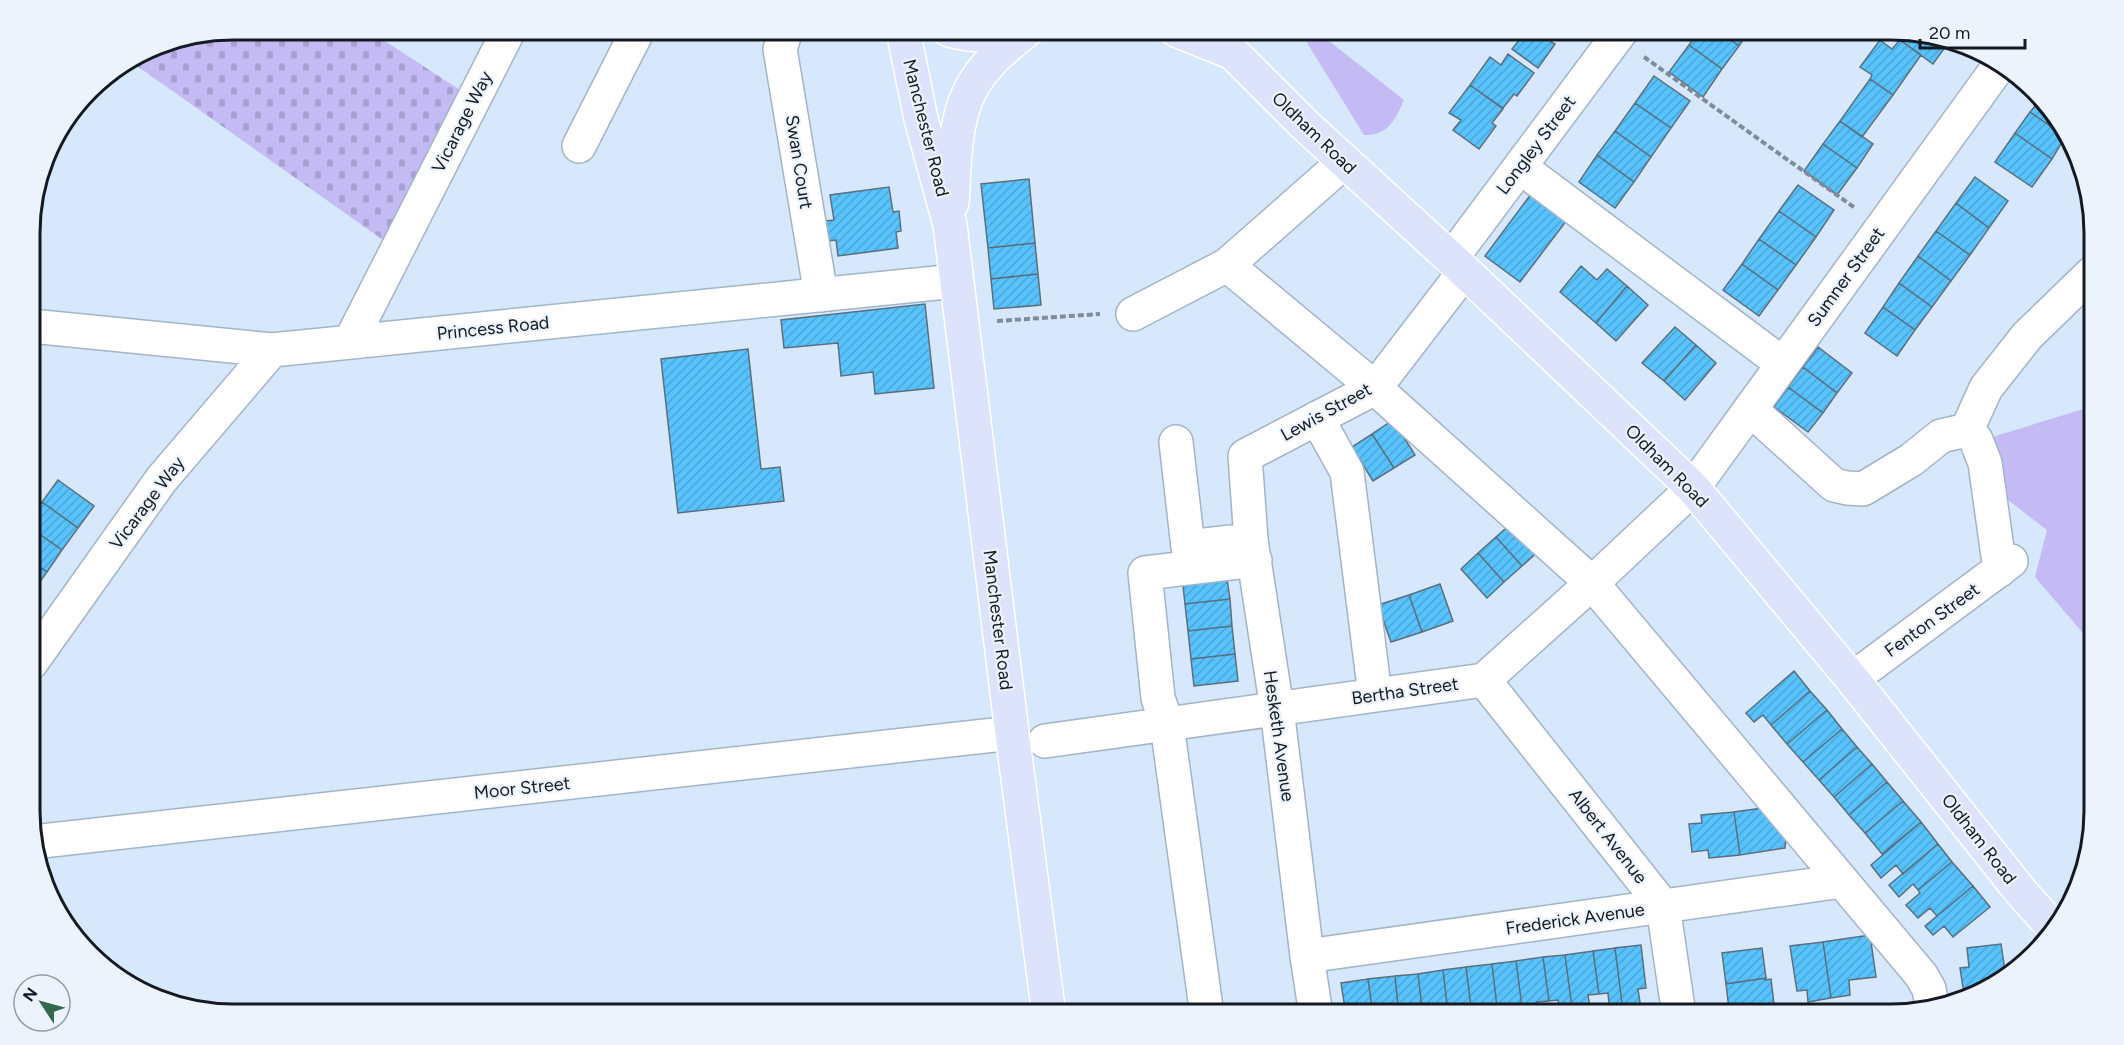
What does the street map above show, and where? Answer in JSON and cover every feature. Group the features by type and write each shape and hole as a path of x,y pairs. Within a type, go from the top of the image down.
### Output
{"main road":[{"name":"Manchester Road","path":"905,41 921,118 950,225 1048,1004"},
{"name":"Manchester Road","path":"950,225 959,123 965,101 975,81 992,61 1015,41"},
{"name":"Oldham Road","path":"1228,42 1344,162 1458,266 1693,488 1852,679 2008,877 2049,922"}],"street":[{"name":"Longley Street","path":"1458,266 1520,167 1614,40"},
{"name":"Vicarage Way","path":"350,342 503,41"},
{"path":"579,146 633,41"},
{"name":"Swan Court","path":"783,41 780,50 821,295"},
{"name":"Sumner Street","path":"1693,488 1995,71"},
{"path":"1133,314 1227,265 1344,162"},
{"path":"1520,167 1783,364"},
{"path":"1227,265 1375,388 1592,583 1921,975 1929,989 1931,1000"},
{"name":"Lewis Street","path":"1245,456 1375,388 1458,266"},
{"name":"Princess Road","path":"41,327 272,350 956,281"},
{"path":"1750,409 1834,485 1863,489 1911,460 1941,436 1967,430 1986,388 2026,336 2084,281"},
{"name":"Vicarage Way","path":"40,650 161,480 272,350"},
{"path":"1317,418 1347,472 1375,695"},
{"name":"Fenton Street","path":"1852,679 2006,566 1985,463 1976,440 1967,430"},
{"path":"1176,442 1188,547 1253,550"},
{"name":"Hesketh Avenue","path":"1245,456 1253,550 1277,709 1307,956 1315,1004"},
{"name":"Bertha Street","path":"1045,741 1484,680 1693,488"},
{"path":"1205,1004 1167,725 1158,698 1145,573 1253,550"},
{"name":"Albert Avenue","path":"1484,680 1664,906"},
{"name":"Moor Street","path":"43,841 1012,733"},
{"name":"Frederick Avenue","path":"1307,956 1842,881"},
{"path":"1664,906 1677,1004"}],"path":[{"path":"1629,40 1882,227"},
{"path":"996,321 1133,314"}],"green space":[{"path":"1306,40 1328,40 1404,100 1394,120 1385,130 1372,135 1364,135"},
{"path":"221,41 385,41 466,94 386,242 137,66 171,51 196,44"},
{"path":"2084,409 2084,634 2035,577 2047,530 2003,496 1986,439"}],"building":[{"path":"1519,40 1552,40 1551,42 1555,44 1538,68 1512,49"},
{"path":"1692,40 1731,40 1739,46 1722,69 1689,45"},
{"path":"1731,40 1743,40 1739,46"},
{"path":"1880,40 1892,49 1901,41 1921,55 1893,95 1870,79 1872,75 1860,67"},
{"path":"1901,41 1944,48 1933,64"},
{"path":"1689,45 1722,69 1703,97 1669,72"},
{"path":"1508,54 1534,73 1517,96 1514,94 1503,108 1470,85 1490,57 1501,65"},
{"path":"1654,76 1690,101 1671,128 1635,103"},
{"path":"1870,79 1893,95 1862,137 1840,121"},
{"path":"1470,85 1503,109 1492,123 1496,126 1479,149 1453,130 1461,120 1449,113"},
{"path":"1635,103 1671,128 1651,157 1615,131"},
{"path":"2035,106 2051,127 2030,112"},
{"path":"2030,112 2051,127 2061,144 2052,159 2015,133"},
{"path":"1840,121 1873,144 1857,168 1823,144"},
{"path":"1615,131 1651,157 1634,182 1597,155"},
{"path":"2015,133 2052,159 2032,187 1995,162"},
{"path":"1823,144 1857,168 1837,195 1804,171"},
{"path":"1597,155 1634,182 1615,208 1579,182"},
{"path":"1975,177 2008,201 1989,228 1956,203"},
{"path":"1029,179 1035,243 988,248 981,184"},
{"path":"1798,185 1834,210 1816,237 1779,211"},
{"path":"1537,186 1573,212 1520,282 1485,256"},
{"path":"889,187 893,212 899,211 901,231 896,232 898,248 838,256 836,240 827,241 825,221 834,220 830,195"},
{"path":"1956,203 1989,228 1970,255 1936,231"},
{"path":"1779,211 1816,237 1796,265 1759,239"},
{"path":"1936,231 1970,255 1951,281 1918,256"},
{"path":"1759,239 1796,265 1778,290 1742,264"},
{"path":"1035,243 1038,274 991,279 988,248"},
{"path":"1918,256 1951,281 1932,307 1899,283"},
{"path":"1742,264 1778,290 1759,316 1723,290"},
{"path":"1581,266 1597,280 1607,269 1627,286 1596,323 1560,292"},
{"path":"1038,274 1041,305 994,309 991,279"},
{"path":"1899,283 1932,307 1915,330 1883,307"},
{"path":"1627,286 1648,305 1616,341 1596,323"},
{"path":"925,304 934,388 875,394 873,372 841,376 838,343 784,348 781,320"},
{"path":"1883,307 1915,330 1897,356 1865,333"},
{"path":"1675,327 1696,345 1664,381 1642,363"},
{"path":"1696,345 1716,363 1685,400 1664,381"},
{"path":"1818,347 1852,373 1837,393 1803,367"},
{"path":"748,349 761,469 780,467 784,501 678,513 661,359"},
{"path":"1803,367 1837,393 1823,413 1788,387"},
{"path":"1788,387 1823,413 1808,432 1774,407"},
{"path":"1393,420 1415,455 1394,468 1372,434"},
{"path":"1372,434 1394,468 1373,481 1352,447"},
{"path":"58,480 94,506 78,528 42,502"},
{"path":"42,502 78,528 62,550 40,535"},
{"path":"1514,521 1540,550 1522,566 1496,537"},
{"path":"40,535 62,550 47,572 40,567"},
{"path":"1496,537 1522,566 1504,582 1478,553"},
{"path":"1478,553 1504,582 1487,598 1461,569"},
{"path":"40,567 47,572 40,581"},
{"path":"1226,572 1230,599 1185,604 1182,577"},
{"path":"1440,584 1453,621 1422,632 1409,595"},
{"path":"1409,595 1422,632 1391,642 1378,605"},
{"path":"1230,599 1232,626 1188,631 1185,604"},
{"path":"1232,626 1235,654 1191,659 1188,631"},
{"path":"1235,654 1238,681 1194,686 1191,659"},
{"path":"1794,671 1810,691 1771,725 1763,715 1754,722 1746,713"},
{"path":"1810,691 1827,710 1787,744 1771,725"},
{"path":"1827,710 1842,729 1803,762 1787,744"},
{"path":"1842,729 1857,747 1819,780 1803,762"},
{"path":"1857,747 1872,764 1834,797 1819,780"},
{"path":"1872,764 1887,782 1849,815 1834,797"},
{"path":"1887,782 1903,801 1865,833 1849,815"},
{"path":"1903,801 1921,822 1882,854 1865,833"},
{"path":"1770,807 1787,829 1785,848 1740,855 1734,812"},
{"path":"1734,812 1740,855 1709,858 1708,850 1692,852 1689,824 1702,823 1701,815"},
{"path":"1921,822 1938,844 1903,874 1896,865 1881,878 1871,865"},
{"path":"1938,844 1952,862 1918,890 1913,884 1899,897 1889,885"},
{"path":"1952,862 1973,886 1937,916 1930,908 1918,918 1906,905 1920,893 1918,890"},
{"path":"1973,886 1990,907 1953,937 1944,926 1933,935 1925,926"},
{"path":"1870,935 1876,977 1849,980 1850,995 1831,998 1823,942"},
{"path":"1823,942 1831,998 1808,1002 1807,990 1797,991 1790,946"},
{"path":"2001,944 2004,967 1976,985 1963,990 1960,968 1969,967 1967,948"},
{"path":"1641,945 1646,988 1638,989 1640,1004 1622,1004 1615,948"},
{"path":"1615,948 1622,1004 1609,1004 1608,993 1599,994 1593,951"},
{"path":"1762,948 1766,978 1726,984 1722,953"},
{"path":"1593,951 1599,994 1588,995 1589,1004 1572,1004 1565,955"},
{"path":"1565,955 1572,1004 1559,1004 1558,1000 1549,1001 1543,957"},
{"path":"1543,957 1549,1001 1522,1004 1516,961"},
{"path":"1516,961 1522,1004 1497,1004 1492,964"},
{"path":"1492,964 1497,1004 1471,1004 1466,967"},
{"path":"1466,967 1471,1004 1447,1004 1443,970"},
{"path":"1443,970 1447,1004 1422,1004 1418,974"},
{"path":"1418,974 1422,1004 1398,1004 1395,976"},
{"path":"1395,976 1398,1004 1371,1004 1368,979"},
{"path":"1368,979 1371,1004 1344,1004 1341,983"},
{"path":"1771,979 1774,1004 1728,1004 1726,984"}]}
